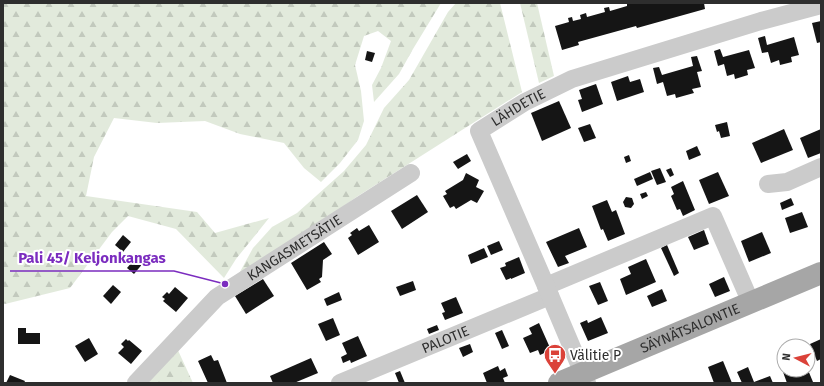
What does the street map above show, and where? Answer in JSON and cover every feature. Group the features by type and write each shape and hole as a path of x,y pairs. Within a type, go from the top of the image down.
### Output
{"main road":[{"name":"SÄYNÄTSALONTIE","path":"559,383 584,378 821,273"}],"street":[{"name":"LÄHDETIE","path":"584,378 479,131 525,102 572,79 761,21 821,5"},
{"path":"768,184 787,182 821,167"},
{"name":"KANGASMETSÄTIE","path":"136,383 217,296 411,173"},
{"name":"PALOTIE","path":"340,383 713,216 751,303"}],"green space":[{"path":"3,3 441,3 399,74 374,102 372,85 381,68 391,41 378,31 364,36 355,65 361,91 364,121 358,140 340,163 321,182 304,168 284,143 240,134 205,121 157,123 114,118 94,157 86,196 197,212 215,233 269,218 236,259 224,278 176,229 128,216 112,232 70,288 5,304 3,303"},
{"path":"456,3 500,3 522,92 358,196 235,281 253,248 272,227 297,213 344,171 366,145 384,108 409,80 448,12"},
{"path":"520,3 537,3 554,76 539,83"},
{"path":"176,346 193,383 142,383"}],"building":[{"path":"627,3 704,3 705,9 637,28 636,26 578,42 579,45 562,50 555,26 569,22 568,18 572,17 573,21 581,19 580,15 586,13 587,17 605,12 604,8 609,7 610,11 627,6"},
{"path":"821,21 821,42 817,43 812,23"},
{"path":"765,36 767,45 794,37 799,55 791,57 792,62 780,65 779,60 771,63 768,52 762,53 758,38"},
{"path":"720,49 723,57 749,50 755,68 747,70 748,75 735,79 734,74 727,76 724,64 718,66 714,51"},
{"path":"367,51 375,53 372,62 365,60"},
{"path":"697,56 702,71 697,72 701,87 692,89 694,93 676,98 675,94 667,96 663,82 657,84 653,68 659,67 662,75 693,66 691,57"},
{"path":"628,76 630,82 640,79 644,92 617,101 611,82"},
{"path":"596,84 603,104 582,112 578,100 582,99 579,90"},
{"path":"559,101 571,128 542,141 531,113"},
{"path":"727,122 730,136 721,138 715,125"},
{"path":"590,124 596,138 584,142 578,128"},
{"path":"784,129 793,150 761,163 752,143"},
{"path":"821,129 821,153 808,158 800,138"},
{"path":"697,146 701,155 689,160 686,151"},
{"path":"467,154 471,161 458,169 453,162"},
{"path":"629,155 631,161 626,163 624,157"},
{"path":"660,168 666,182 657,185 651,171"},
{"path":"671,168 674,175 670,177 666,170"},
{"path":"650,172 653,179 637,186 634,179"},
{"path":"718,172 729,196 709,204 699,180"},
{"path":"466,173 479,180 476,187 484,191 477,203 471,200 456,209 454,206 450,208 443,196 447,194 445,191 463,180"},
{"path":"683,181 695,210 683,216 680,209 677,210 671,196 674,194 671,187"},
{"path":"646,192 648,196 642,199 640,194"},
{"path":"417,195 428,212 402,229 391,211"},
{"path":"626,197 632,198 634,204 631,208 625,207 623,202"},
{"path":"791,198 794,205 782,210 780,203"},
{"path":"607,200 612,212 616,210 625,234 608,241 603,229 601,230 592,206"},
{"path":"802,212 808,227 790,233 785,218"},
{"path":"369,225 379,242 358,255 348,238 352,235 350,233 357,228 359,231"},
{"path":"579,228 587,247 565,256 569,263 558,267 546,242"},
{"path":"704,230 709,244 694,250 688,237"},
{"path":"762,232 771,253 749,262 741,241"},
{"path":"123,235 131,242 123,252 115,245"},
{"path":"499,241 503,250 491,255 487,246"},
{"path":"324,242 332,254 323,260 322,277 319,279 321,282 307,290 291,263"},
{"path":"667,245 679,273 674,276 661,248"},
{"path":"484,248 488,257 471,264 468,255"},
{"path":"137,256 144,262 134,274 127,268"},
{"path":"519,257 525,273 506,280 500,268 506,266 505,263"},
{"path":"646,259 656,282 626,295 620,279 631,274 628,267"},
{"path":"724,277 730,291 715,297 709,284"},
{"path":"263,279 274,296 246,314 235,296"},
{"path":"413,281 416,290 400,296 396,287"},
{"path":"600,282 608,301 598,305 589,286"},
{"path":"113,285 121,292 111,304 103,296"},
{"path":"175,287 188,298 176,312 163,301 165,299 162,297 167,292 169,294"},
{"path":"662,289 667,301 652,307 647,296"},
{"path":"339,292 342,300 327,306 324,299"},
{"path":"456,297 463,313 445,320 442,313 445,312 441,303"},
{"path":"601,317 608,333 588,341 580,323 587,320 588,323"},
{"path":"333,318 340,335 326,341 318,324"},
{"path":"539,323 551,350 540,355 538,350 530,353 523,338 532,334 529,328"},
{"path":"437,325 439,330 429,334 427,329"},
{"path":"18,328 26,328 26,333 40,333 40,344 18,344"},
{"path":"502,330 509,346 502,349 495,333"},
{"path":"358,336 367,356 351,363 350,360 343,363 341,357 347,354 342,343"},
{"path":"89,338 98,354 85,362 75,346"},
{"path":"126,339 142,351 131,364 118,353 124,347 121,344"},
{"path":"821,339 821,359 817,361 816,359 816,341"},
{"path":"470,344 473,352 463,357 459,348"},
{"path":"211,355 214,361 218,360 227,383 208,383 198,361"},
{"path":"311,358 318,373 294,383 273,383 270,376"},
{"path":"723,361 732,383 714,383 708,367"},
{"path":"498,366 500,371 505,368 508,376 503,378 505,383 487,383 483,373"},
{"path":"748,367 754,382 770,376 773,383 742,383 737,372"},
{"path":"400,371 405,383 399,383 395,373"},
{"path":"10,375 25,381 24,383 6,383"},
{"path":"785,378 811,378 813,382 809,383 787,383"}],"place":[{"name":"Pali 45/ Keljonkangas","path":"225,284"},
{"name":"Välitie P","path":"555,374"}]}
